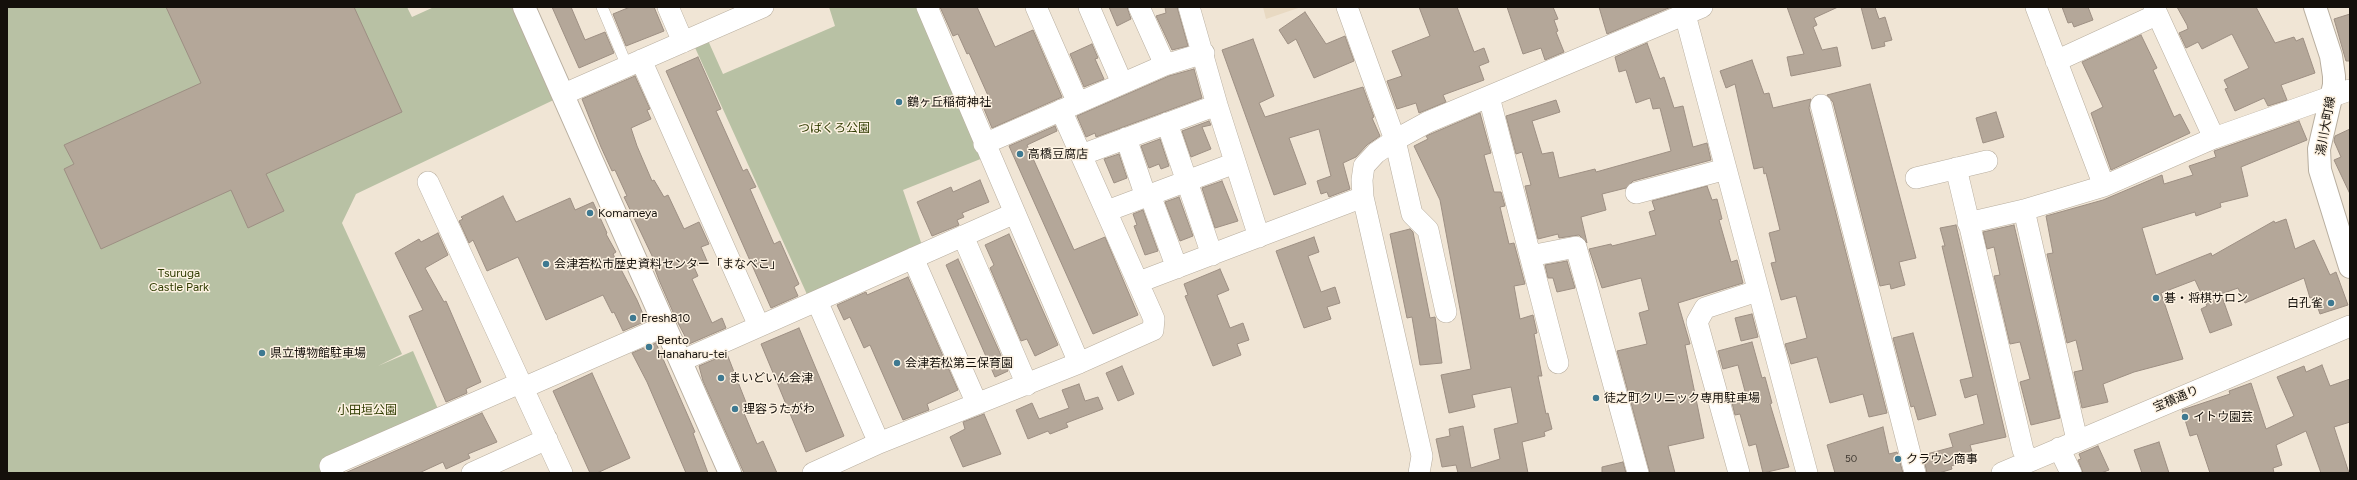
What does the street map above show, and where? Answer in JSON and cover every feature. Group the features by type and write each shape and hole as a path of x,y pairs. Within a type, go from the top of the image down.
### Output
{"street":[{"path":"524,7 564,94 730,473"},
{"path":"668,7 683,42"},
{"path":"564,94 763,7"},
{"path":"927,7 984,144 1080,363"},
{"path":"813,473 879,443 1080,363 1153,330 1154,319 1139,282 1082,155 1070,106 1036,7"},
{"path":"1089,7 1122,83"},
{"path":"1139,7 1165,65"},
{"path":"1189,7 1204,53 1217,105 1259,237"},
{"path":"1347,7 1395,140 1412,214 1428,230 1446,312"},
{"path":"2036,7 2104,186"},
{"name":"湯川大町線","path":"2315,7 2333,67 2334,85 2340,93 2319,150 2320,170 2350,267"},
{"path":"1419,473 1422,456 1363,197 1362,180 1364,166 1376,153 1395,140 1428,122 1490,98 1690,9 1726,169 1757,291 1807,473"},
{"path":"2056,61 2155,11 2214,138"},
{"path":"984,144 1165,65 1204,53"},
{"path":"634,63 759,326"},
{"path":"1968,223 2024,210 2104,186 2214,138 2340,93"},
{"path":"1490,98 1558,363"},
{"path":"1082,155 1217,105"},
{"path":"1821,105 1915,473"},
{"path":"1167,124 1212,255"},
{"path":"1126,138 1177,268"},
{"path":"1916,178 1987,161"},
{"path":"1107,211 1236,163"},
{"path":"1956,168 2023,450 2028,462"},
{"path":"1636,193 1726,169"},
{"path":"428,182 562,473"},
{"path":"1139,282 1363,197"},
{"path":"2024,210 2068,444 2071,473"},
{"path":"681,361 1015,213"},
{"path":"963,236 1026,384"},
{"path":"1530,256 1576,247 1638,473"},
{"path":"913,258 977,404"},
{"path":"1739,473 1697,322 1705,308 1757,291"},
{"path":"817,301 879,443"},
{"path":"333,473 330,466 665,326"},
{"name":"宝積通り","path":"2002,473 2350,326"},
{"path":"472,473 546,439"}],"lane":[{"path":"602,7 634,63"}],"shaded area":[{"path":"1263,7 1301,7 1266,19"}],"green space":[{"name":"Tsuruga Castle Park","path":"7,7 407,7 412,17 434,7 522,7 562,96 356,194 342,223 402,354 378,366 413,351 441,416 328,473 7,473"},
{"name":"つばくろ公園","path":"829,7 924,7 988,156 903,190 924,251 810,301 692,41 706,36 723,74 835,26"}],"building":[{"path":"166,7 354,7 402,112 266,174 284,211 248,228 231,190 101,249 64,169 74,164 64,145 201,83"},
{"path":"552,7 571,7 585,40 605,32 614,53 579,68"},
{"path":"630,7 654,7 664,31 626,46 613,14"},
{"path":"940,7 977,7 995,47 1033,30 1062,97 992,128 982,104 990,100 969,53 967,54 958,34 953,36"},
{"path":"1109,7 1127,7 1131,19 1117,26"},
{"path":"1165,7 1177,7 1188,46 1172,50 1156,16 1166,13"},
{"path":"1419,7 1457,7 1474,52 1484,48 1489,62 1479,66 1484,80 1443,95 1446,102 1419,113 1416,103 1397,109 1387,81 1402,76 1392,51 1430,36"},
{"path":"1507,7 1553,7 1558,19 1554,20 1558,31 1556,32 1564,52 1545,60 1541,48 1523,54"},
{"path":"1599,7 1671,7 1607,34"},
{"path":"1787,7 1838,7 1814,18 1817,25 1813,27 1822,50 1837,47 1841,66 1791,76 1787,57 1804,54"},
{"path":"1861,7 1875,7 1879,19 1885,17 1892,40 1884,42 1885,46 1872,49"},
{"path":"2062,7 2088,7 2093,20 2074,27 2072,22 2068,23"},
{"path":"2177,7 2256,7 2275,43 2294,37 2296,41 2303,38 2315,73 2281,85 2287,100 2268,106 2264,98 2235,111 2225,89 2228,88 2224,80 2249,68 2232,34 2202,49 2198,42 2186,48 2179,33 2188,29"},
{"path":"1305,12 1326,44 1345,36 1354,61 1314,78 1296,39 1288,44 1279,30"},
{"path":"2350,14 2350,61 2346,61 2334,19"},
{"path":"2141,35 2157,68 2153,70 2174,117 2180,114 2190,133 2111,170 2091,113 2103,107 2082,62"},
{"path":"1253,39 1274,96 1259,103 1265,117 1363,87 1374,117 1372,118 1380,136 1367,145 1356,157 1343,163 1350,189 1329,197 1327,192 1321,194 1317,181 1331,176 1319,129 1289,138 1306,184 1274,195 1222,50"},
{"path":"1647,43 1660,79 1664,77 1674,108 1683,106 1693,147 1707,143 1711,160 1633,181 1626,188 1602,194 1606,210 1581,217 1587,243 1579,235 1559,238 1558,234 1538,239 1525,186 1531,185 1522,152 1516,154 1506,116 1556,100 1560,112 1532,121 1542,154 1553,152 1559,178 1595,169 1596,172 1671,151 1660,108 1653,109 1650,98 1636,103 1626,70 1619,72 1615,57"},
{"path":"1092,44 1098,58 1095,59 1104,79 1084,87 1070,54"},
{"path":"698,57 721,109 716,111 743,171 747,169 756,187 750,189 774,244 780,241 799,284 794,287 798,296 771,308 666,71"},
{"path":"1752,60 1764,94 1769,93 1773,108 1811,99 1809,108 1887,413 1869,417 1863,394 1830,403 1817,357 1791,364 1785,344 1807,338 1796,296 1781,300 1771,263 1776,262 1769,233 1780,230 1766,173 1764,174 1763,167 1754,169 1735,84 1726,88 1720,71"},
{"path":"1194,69 1202,98 1096,137 1095,133 1086,137 1077,116 1169,76"},
{"path":"635,76 650,109 647,110 651,119 631,128 637,146 652,181 654,180 664,197 668,195 684,229 699,222 709,244 701,247 707,261 694,267 698,276 692,279 712,323 722,318 726,328 689,344 659,280 652,261 654,260 624,197 627,196 615,170 612,171 582,99"},
{"path":"1870,84 1916,258 1899,262 1905,285 1891,289 1890,284 1880,286 1833,102 1827,95"},
{"path":"1996,112 2004,137 1983,143 1976,118"},
{"path":"1480,113 1491,153 1484,155 1494,192 1501,192 1505,206 1500,207 1509,244 1514,243 1525,284 1514,286 1520,319 1533,315 1537,333 1534,334 1542,376 1538,376 1546,414 1548,413 1552,429 1544,432 1545,436 1522,442 1528,473 1458,473 1456,465 1442,467 1436,439 1450,436 1449,429 1463,426 1471,468 1500,459 1494,429 1518,423 1511,387 1472,395 1475,407 1449,413 1441,375 1471,369 1440,200 1414,146 1428,139 1426,136"},
{"path":"1209,121 1211,125 1202,127 1211,149 1191,157 1182,131"},
{"path":"2299,121 2307,140 2241,167 2248,196 2220,203 2221,207 2196,216 2195,212 2142,228 2156,275 2211,253 2212,256 2274,221 2275,223 2286,219 2295,249 2314,240 2330,275 2336,272 2348,305 2320,314 2314,297 2310,298 2304,278 2245,303 2238,288 2221,294 2232,325 2210,333 2201,309 2207,306 2195,280 2161,293 2183,359 2134,372 2103,384 2108,402 2082,408 2074,372 2083,370 2076,340 2067,343 2047,254 2053,253 2046,216 2103,200 2162,175 2164,184 2193,175 2189,166 2216,157 2214,151"},
{"path":"1055,126 1057,131 1027,145 1074,250 1105,237 1138,315 1093,334 1009,146"},
{"path":"2350,129 2350,194 2334,160 2341,157 2334,141 2335,136"},
{"path":"1160,139 1169,166 1161,169 1159,164 1149,168 1141,146"},
{"path":"1119,154 1127,178 1114,183 1104,159"},
{"path":"980,180 989,202 962,213 964,217 957,220 959,225 932,236 917,202 951,187 953,192"},
{"path":"1222,181 1238,221 1215,228 1202,188"},
{"path":"1707,186 1712,200 1717,199 1722,219 1719,220 1731,262 1737,260 1743,283 1678,303 1690,344 1685,345 1704,438 1668,446 1675,473 1650,473 1617,351 1647,344 1639,313 1649,310 1641,278 1602,288 1589,249 1611,244 1612,246 1656,235 1649,212 1655,210 1652,201"},
{"path":"503,196 516,222 570,198 575,210 593,202 607,233 606,234 616,252 613,254 637,300 646,321 623,331 614,312 612,313 603,295 546,320 518,257 487,271 473,240 469,243 459,221 463,219 461,217"},
{"path":"1179,197 1193,236 1180,241 1165,202"},
{"path":"1143,210 1158,251 1145,255 1134,226 1137,225 1133,214"},
{"path":"1956,225 2006,437 1970,445 1974,459 1951,466 1952,469 1939,473 1927,473 1923,455 1953,447 1949,434 1984,424 1977,394 1965,398 1960,380 1973,377 1942,246 1945,246 1940,228"},
{"path":"2014,225 2060,418 2031,425 2020,382 2030,379 2020,342 2010,344 1994,276 2000,275 1994,247 1987,249 1983,232"},
{"path":"1410,229 1413,232 1430,318 1435,317 1442,363 1420,365 1412,317 1407,318 1390,234"},
{"path":"438,233 448,255 425,268 444,302 446,301 481,382 466,389 467,393 446,402 409,316 423,310 395,253 419,239 421,242"},
{"path":"1009,234 1058,345 1035,356 1027,339 1021,341 990,268 994,265 985,245"},
{"path":"1314,237 1319,252 1308,256 1321,292 1335,287 1340,303 1327,307 1331,319 1304,328 1276,251"},
{"path":"958,259 1008,371 995,377 946,265"},
{"path":"1567,261 1575,288 1557,292 1553,278 1548,278 1545,265"},
{"path":"1220,269 1229,290 1217,295 1230,328 1243,323 1249,340 1237,344 1241,355 1213,366 1185,296 1188,295 1184,284"},
{"path":"908,277 958,390 927,404 929,410 903,420 870,345 864,348 850,317 844,320 837,305 866,292 867,295"},
{"path":"1752,314 1758,337 1741,341 1735,318"},
{"path":"799,328 844,436 806,452 761,344"},
{"path":"1913,333 1936,415 1918,420 1914,406 1911,407 1893,338"},
{"path":"1752,342 1762,378 1765,377 1772,403 1770,404 1789,467 1763,473 1756,444 1749,446 1740,414 1735,415 1731,399 1746,395 1738,365 1723,369 1718,351"},
{"path":"656,343 695,432 693,433 708,473 686,473 647,382 632,353"},
{"path":"727,354 749,410 744,413 757,444 763,441 777,473 744,473 703,381 699,366"},
{"path":"2322,365 2330,386 2350,379 2350,422 2334,427 2349,473 2321,473 2306,431 2276,445 2282,465 2273,468 2274,473 2210,473 2197,434 2190,436 2182,410 2230,394 2229,391 2251,383 2266,429 2294,416 2277,377 2304,366 2306,372"},
{"path":"1122,366 1134,394 1118,401 1106,373"},
{"path":"592,373 630,458 597,473 590,473 553,391"},
{"path":"1079,384 1085,401 1098,397 1103,409 1066,423 1068,427 1050,434 1048,431 1028,439 1016,410 1032,403 1039,419 1069,408 1062,390"},
{"path":"482,413 497,442 468,454 470,458 446,469 443,462 419,473 345,473"},
{"path":"984,414 1001,454 963,467 950,437 965,429 963,422"},
{"path":"1883,427 1889,454 1897,452 1903,473 1835,473 1827,445"},
{"path":"2159,442 2169,473 2142,473 2134,450"},
{"path":"2098,446 2109,470 2101,473 2083,473 2078,460 2081,459 2079,454"},
{"path":"1623,462 1626,473 1602,473 1602,467"}],"place":[{"name":"鶴ヶ丘稲荷神社","path":"899,102"},
{"name":"高橋豆腐店","path":"1020,154"},
{"name":"Komameya","path":"590,213"},
{"name":"会津若松市歴史資料センター「まなべこ」","path":"546,264"},
{"name":"碁・将棋サロン","path":"2156,298"},
{"name":"白孔雀","path":"2331,303"},
{"name":"Fresh810","path":"633,318"},
{"name":"Bento Hanaharu-tei","path":"649,347"},
{"name":"県立博物館駐車場","path":"262,353"},
{"name":"会津若松第三保育園","path":"897,363"},
{"name":"まいどいん会津","path":"721,378"},
{"name":"徒之町クリニック専用駐車場","path":"1596,398"},
{"name":"理容うたがわ","path":"735,409"},
{"name":"イトウ園芸","path":"2185,417"},
{"name":"クラウン商事","path":"1898,459"}],"park label":[{"name":"小田垣公園","path":"367,410"}]}
